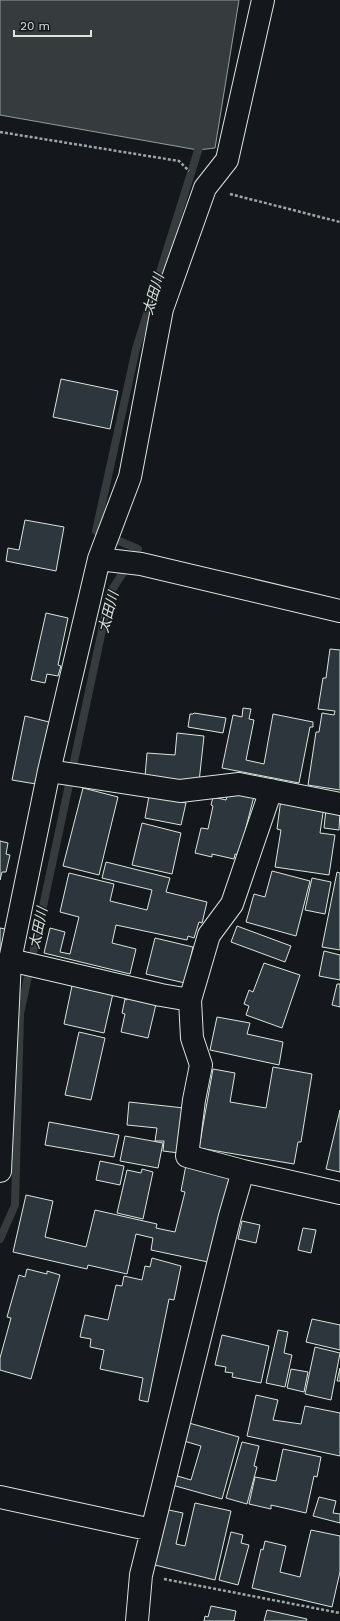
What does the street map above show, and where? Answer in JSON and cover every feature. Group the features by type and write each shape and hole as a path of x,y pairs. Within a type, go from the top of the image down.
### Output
{"street":[{"path":"0,1171 10,960 49,771 99,559 130,477 162,309 205,188 227,160 263,0"},
{"path":"99,559 142,564 340,611"},
{"path":"49,771 180,791 239,784 340,804"},
{"path":"271,790 232,904 209,935 190,1000 192,1038 201,1064 194,1100 187,1156 243,1171 340,1193"},
{"path":"10,960 160,996 190,1000"},
{"path":"137,1621 141,1575 230,1216 243,1171"},
{"path":"0,1497 152,1530"}],"path":[{"path":"0,132 179,161 205,188 340,222"},
{"path":"141,1575 340,1613"}],"shaded area":[{"path":"0,0 239,0 215,148 198,150 0,115"}],"building":[{"path":"61,379 118,391 110,429 53,417"},
{"path":"25,520 64,527 56,571 6,561 8,548 19,550"},
{"path":"46,613 68,618 58,665 61,666 58,676 47,674 45,683 31,680"},
{"path":"330,649 340,650 340,790 308,785 316,732 319,732 322,713 334,715 335,711 318,709 323,678 326,678"},
{"path":"243,708 251,709 249,719 254,720 246,760 264,764 273,714 313,722 313,727 310,727 299,783 222,768 233,715 242,717"},
{"path":"194,713 226,718 223,733 188,727 190,714"},
{"path":"25,716 49,722 36,784 12,780"},
{"path":"177,733 204,736 199,782 145,777 147,753 175,755"},
{"path":"83,788 118,797 99,875 63,866"},
{"path":"229,790 254,796 239,855 235,854 234,859 212,854 212,857 195,853 201,828 208,829 213,806 211,805 213,797 226,800"},
{"path":"149,796 186,803 181,825 145,818"},
{"path":"281,799 324,806 320,833 335,835 329,875 275,867 281,830 277,829"},
{"path":"326,809 340,811 339,830 324,828"},
{"path":"142,823 181,833 172,874 132,865"},
{"path":"0,841 8,843 6,854 10,855 6,872 2,872 0,880"},
{"path":"106,862 170,878 166,892 207,902 202,923 199,922 194,938 188,936 187,940 116,925 112,943 136,949 130,974 44,953 50,928 65,932 60,952 70,954 79,917 60,912 69,873 114,884 110,901 147,910 152,890 102,878"},
{"path":"272,871 310,881 296,936 246,922 254,894 265,897"},
{"path":"337,872 340,873 340,950 322,947"},
{"path":"312,878 331,882 325,914 305,910"},
{"path":"237,926 291,946 285,962 231,942"},
{"path":"0,928 5,929 2,950 0,949"},
{"path":"155,938 193,947 185,983 146,974"},
{"path":"324,951 340,955 340,980 319,976"},
{"path":"264,963 300,975 282,1028 246,1015 249,1006 244,1004 249,990 253,992"},
{"path":"73,981 114,989 104,1033 64,1024"},
{"path":"337,984 340,984 340,1007 332,1005"},
{"path":"128,994 157,1000 148,1038 121,1032 125,1014 122,1013 125,999 127,1000"},
{"path":"217,1017 250,1023 247,1034 283,1042 279,1065 210,1050"},
{"path":"79,1032 105,1038 91,1100 65,1095"},
{"path":"273,1067 312,1074 301,1142 298,1142 294,1164 199,1148 213,1069 235,1073 230,1102 266,1108"},
{"path":"129,1102 184,1108 179,1153 163,1151 164,1141 155,1141 157,1128 127,1125"},
{"path":"340,1110 340,1172 326,1169"},
{"path":"49,1122 119,1135 114,1157 45,1145"},
{"path":"125,1136 163,1143 158,1168 120,1161"},
{"path":"100,1161 124,1166 120,1185 96,1180"},
{"path":"186,1165 230,1174 211,1257 208,1262 151,1250 153,1238 136,1234 127,1274 88,1265 87,1269 13,1252 26,1195 53,1201 45,1237 86,1247 95,1210 157,1224 156,1228 175,1232 185,1192 181,1191"},
{"path":"142,1169 153,1172 143,1219 117,1213 127,1170 141,1173"},
{"path":"242,1221 260,1225 256,1243 238,1239"},
{"path":"303,1228 316,1230 311,1253 298,1250"},
{"path":"152,1258 181,1266 174,1300 169,1299 148,1402 139,1400 143,1378 100,1369 104,1350 90,1347 91,1339 80,1337 85,1315 108,1320 116,1285 122,1286 124,1276 142,1280 145,1266 150,1267"},
{"path":"27,1269 47,1274 47,1271 60,1275 31,1379 0,1370 0,1358 11,1318 7,1317 19,1275 25,1277"},
{"path":"312,1319 340,1325 340,1350 306,1342"},
{"path":"278,1330 288,1332 284,1353 292,1355 285,1387 266,1383"},
{"path":"222,1335 269,1346 261,1383 232,1377 233,1373 225,1372 226,1367 215,1365"},
{"path":"315,1347 340,1353 331,1400 305,1394"},
{"path":"340,1368 340,1381 337,1381"},
{"path":"291,1369 308,1372 304,1392 287,1388"},
{"path":"256,1395 278,1400 273,1420 301,1424 305,1406 340,1413 340,1456 247,1436"},
{"path":"189,1423 239,1437 222,1499 172,1485 174,1475 191,1480 201,1446 184,1441"},
{"path":"242,1442 259,1446 254,1466 257,1467 247,1504 226,1498"},
{"path":"283,1449 321,1457 317,1477 314,1476 306,1513 271,1505 271,1509 249,1504 255,1477 276,1481"},
{"path":"319,1497 336,1501 333,1513 340,1514 340,1523 313,1516"},
{"path":"195,1503 231,1511 215,1580 151,1564 164,1509 183,1513 176,1544 185,1546"},
{"path":"311,1530 340,1536 340,1572 332,1607 252,1588 261,1549 263,1550 265,1541 286,1546 280,1572 300,1577"},
{"path":"231,1532 243,1535 241,1543 249,1545 238,1585 219,1580"},
{"path":"211,1606 236,1611 234,1621 204,1621 205,1616 208,1617"},
{"path":"267,1610 307,1619 306,1621 264,1621"}],"waterway":[{"name":"太田川","path":"0,1239 15,1205 20,1014 110,593 138,549 96,531 136,349 201,141"}]}
